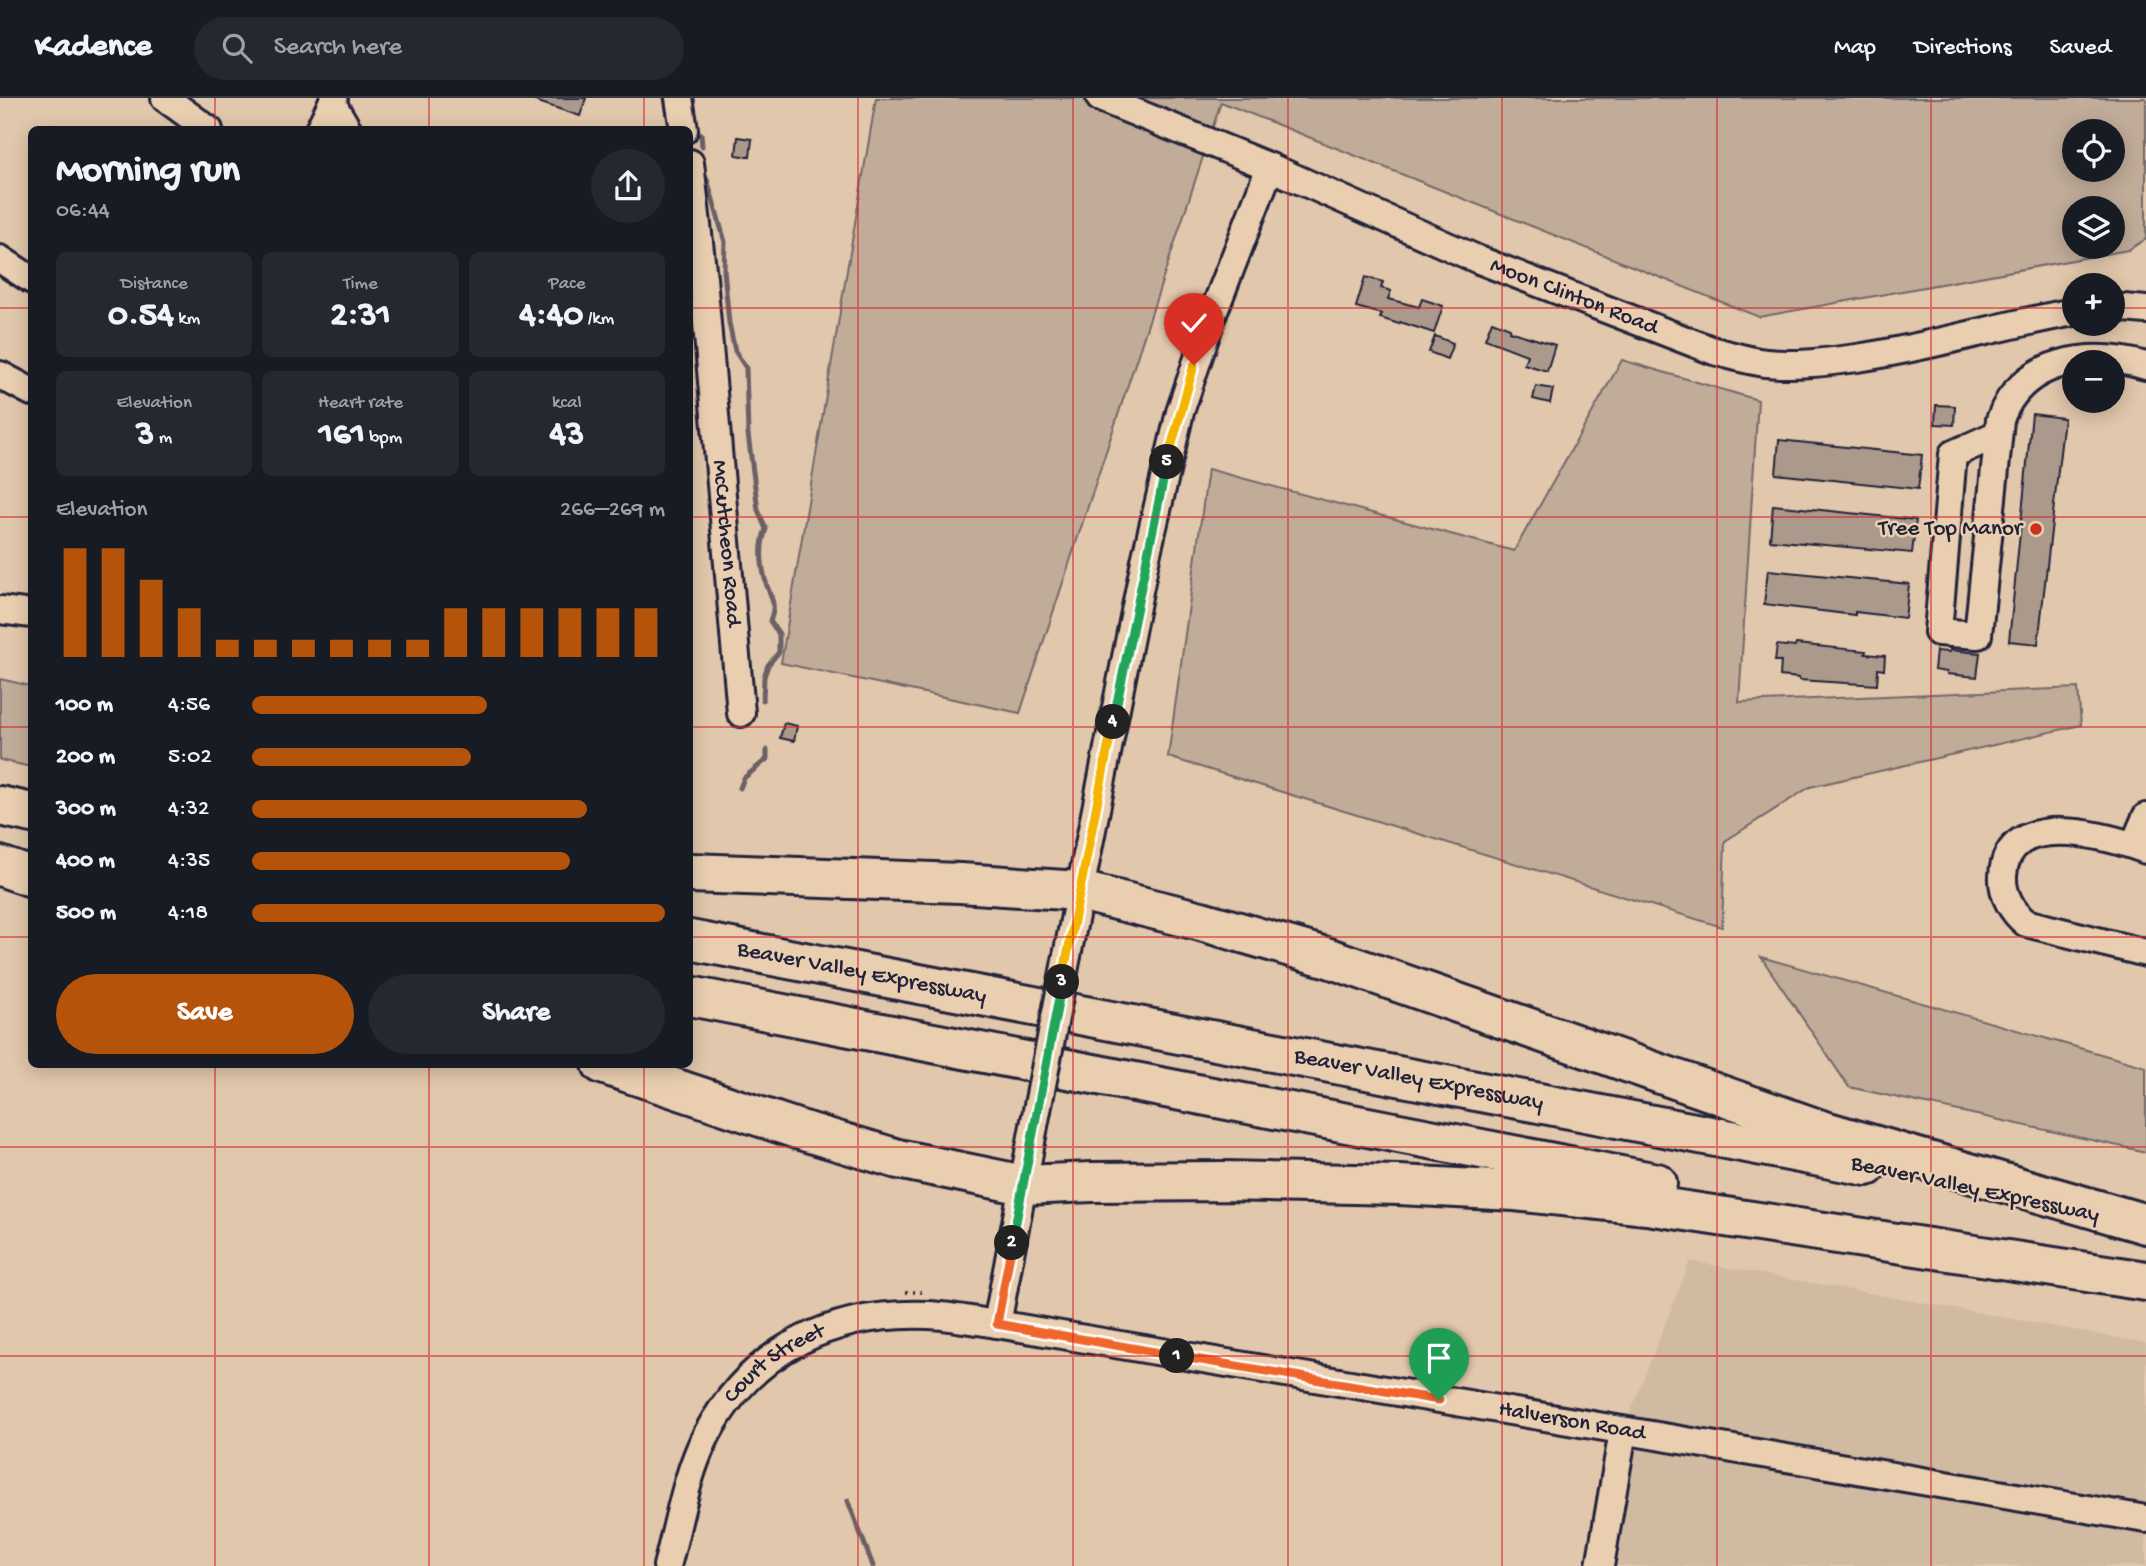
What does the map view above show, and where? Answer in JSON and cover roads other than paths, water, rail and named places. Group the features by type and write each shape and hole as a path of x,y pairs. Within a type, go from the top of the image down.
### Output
{"highway":[{"path":"0,797 28,801"},
{"path":"0,806 28,812"},
{"path":"0,865 28,869"},
{"path":"0,865 28,876"},
{"path":"693,873 960,883 1080,891 1201,921 1329,958 1821,1130 2146,1225"},
{"name":"Beaver Valley Expressway","path":"693,941 1865,1166 2146,1225"},
{"path":"693,997 2146,1279"},
{"path":"614,1068 797,1129 898,1158 1024,1185 1223,1181 1515,1191 1647,1205 2146,1279"}],"street":[{"path":"164,98 203,126"},
{"path":"679,98 683,126"},
{"name":"Moon Clinton Road","path":"1100,98 1270,167 1479,260 1714,351 1765,362 1793,364 1833,361 1913,349 2062,315"},
{"path":"321,126 333,100"},
{"path":"333,100 346,126"},
{"path":"997,1324 1145,561 1180,412 1206,333 1270,167"},
{"name":"McCutcheon Road","path":"693,188 704,278 741,713"},
{"path":"0,259 28,277"},
{"path":"2125,308 2146,310"},
{"path":"1999,427 1954,454 1938,632 1978,635 1999,427 2005,404 2012,393 2038,372 2052,366 2101,360 2146,366"},
{"path":"0,376 28,390"},
{"path":"0,610 28,614"},
{"path":"2146,817 2140,848 2082,833 2057,831 2027,838 2010,851 2003,878 2007,901 2026,923 2146,953"},
{"name":"Court Street","path":"667,1566 690,1479 708,1433 735,1393 782,1350 804,1336 872,1317 931,1315 997,1324"},
{"name":"Halverson Road","path":"997,1324 2146,1519"},
{"path":"1600,1566 1623,1431"}],"waterway":[{"path":"665,98 668,116"},
{"path":"701,134 702,146"},
{"path":"707,179 725,242 724,270 729,323 735,351 746,368 748,434 758,510 766,529 762,547 763,567 773,604 770,621 779,634 779,652 768,665 764,677 763,700"},
{"path":"740,788 744,778 767,759 767,750"},
{"path":"848,1501 873,1566"}],"place":[{"name":"Tree Top Manor","path":"2036,529"}]}
